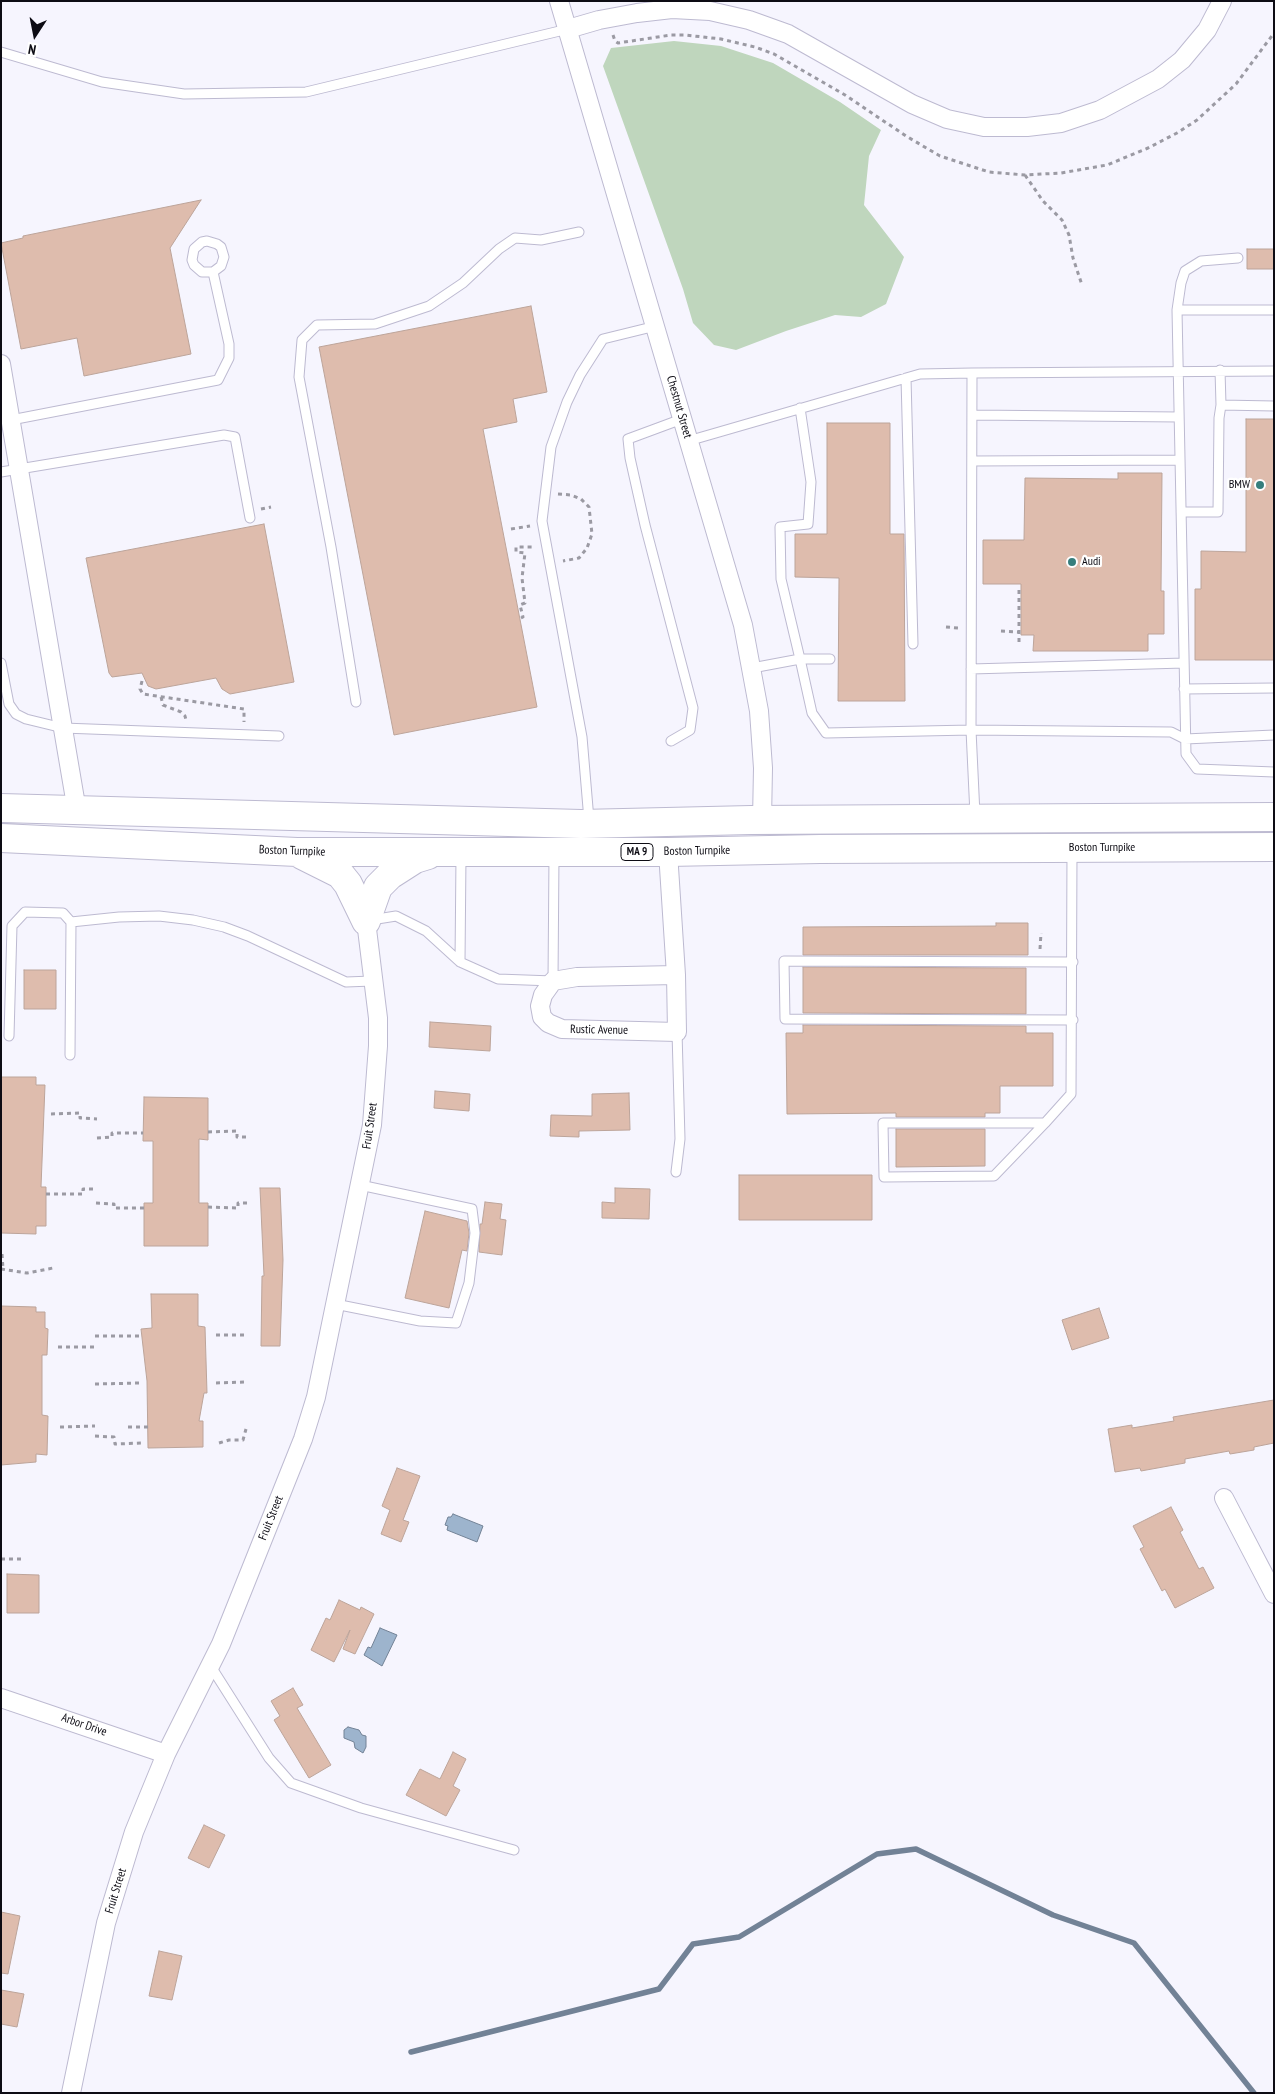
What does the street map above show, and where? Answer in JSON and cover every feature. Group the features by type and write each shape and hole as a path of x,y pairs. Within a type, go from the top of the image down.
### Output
{"highway":[{"path":"1,808 590,824 762,820 1274,817"},
{"name":"Boston Turnpike","path":"1,838 297,852 668,852 1274,847"},
{"path":"297,852 340,874 348,884 366,921"},
{"path":"366,921 378,887 390,875 415,859 434,852"}],"street":[{"name":"Chestnut Street","path":"559,1 743,625 752,668 763,763 762,820"},
{"path":"568,29 599,20 637,13 672,10 710,11 749,20 788,34 912,104 947,119 984,127 1027,127 1061,123 1100,110 1158,79 1182,60 1200,38 1222,1"},
{"path":"1,364 4,402 11,420 77,810"},
{"path":"668,852 676,975 677,1032"},
{"name":"Fruit Street","path":"71,2093 106,1923 134,1832 166,1754 221,1644 303,1439 316,1397 372,1125 378,1046 366,921"},
{"path":"553,981 577,977 676,975"},
{"name":"Rustic Avenue","path":"553,981 543,995 540,1006 542,1017 548,1024 562,1029 677,1032"},
{"path":"1224,1498 1274,1594"},
{"name":"Arbor Drive","path":"1,1698 166,1754"}],"lane":[{"path":"1,52 102,82 184,94 306,92 568,29"},
{"path":"356,702 331,547 299,377 302,340 317,325 374,324 430,306 463,283 499,249 515,238 541,240 579,232"},
{"path":"1238,258 1202,261 1186,271 1181,283 1177,310 1186,754 1197,769 1274,772"},
{"path":"11,420 218,380 229,358 229,344 213,272"},
{"path":"1177,310 1274,310"},
{"path":"590,824 582,737 542,521 551,447 571,394 603,339 656,326"},
{"path":"688,441 920,374 1178,370 1274,371"},
{"path":"1181,512 1218,512 1220,370"},
{"path":"972,373 971,730 976,819"},
{"path":"906,378 913,644"},
{"path":"1221,405 1274,406"},
{"path":"800,408 811,482 808,524 780,527 781,579 812,713 826,733 971,730 1171,732 1185,739 1274,735"},
{"path":"972,414 1179,418"},
{"path":"671,741 690,730 693,708 645,525 630,458 628,439 682,419"},
{"path":"1,472 224,435 235,437 250,518"},
{"path":"972,461 1180,460"},
{"path":"752,668 800,659 830,659"},
{"path":"1,662 9,704 16,714 26,719 63,728 279,736"},
{"path":"971,669 1184,663"},
{"path":"1184,689 1274,688"},
{"path":"1045,1123 883,1123 884,1177 994,1176 1045,1123 1072,1094 1072,848"},
{"path":"460,962 461,852"},
{"path":"366,921 396,916 426,931 460,962 498,979 553,981 554,852"},
{"path":"9,1036 12,926 25,912 63,913 71,922 70,1055"},
{"path":"71,922 119,917 159,916 194,920 240,933 346,982 372,981"},
{"path":"1073,962 784,961 785,1019 1073,1020"},
{"path":"676,1172 680,1139 677,1032"},
{"path":"335,1304 420,1321 456,1323 469,1283 476,1234 472,1209 360,1185"},
{"path":"210,1665 269,1758 290,1783 361,1808 514,1850"}],"path":[{"path":"1025,175 1043,200 1062,220 1069,235 1072,258 1082,285"},
{"path":"545,496 565,493 581,499 589,508 592,534 587,548 579,558 550,563"},
{"path":"516,547 516,552 525,553 522,578 525,603 520,605 523,617 521,618"},
{"path":"1019,586 1019,642"},
{"path":"946,627 962,628"},
{"path":"1000,631 1019,632"},
{"path":"142,681 140,689 143,694 244,709 244,735"},
{"path":"161,697 163,705 185,716 187,733"},
{"path":"51,1114 80,1114 80,1118 98,1119"},
{"path":"208,1132 237,1131 237,1137 250,1137"},
{"path":"97,1138 112,1138 112,1133 144,1133"},
{"path":"46,1194 83,1194 83,1189 96,1189"},
{"path":"208,1207 238,1208 238,1203 249,1203"},
{"path":"96,1204 114,1204 114,1208 144,1208"},
{"path":"2,1254 2,1269 27,1273 54,1268"},
{"path":"216,1335 246,1335"},
{"path":"95,1336 139,1336"},
{"path":"58,1347 94,1347"},
{"path":"216,1383 246,1382"},
{"path":"95,1384 140,1384"},
{"path":"60,1426 95,1426"},
{"path":"128,1427 148,1427"},
{"path":"219,1443 230,1440 243,1440 246,1429"},
{"path":"95,1436 114,1436 115,1444 143,1443"},
{"path":"1,1559 22,1559"}],"green space":[{"path":"674,41 721,46 773,63 840,102 881,130 869,156 864,205 904,257 886,304 861,317 835,315 736,350 714,345 693,323 683,289 603,66 611,48"}],"water":[{"path":"453,1514 483,1526 477,1542 447,1530 448,1526 445,1525 448,1517 451,1517"},
{"path":"380,1628 397,1635 382,1666 364,1655 368,1647 371,1648"},
{"path":"348,1727 359,1730 362,1735 366,1736 366,1747 363,1753 355,1748 354,1742 344,1738 344,1730"}],"building":[{"path":"201,200 170,248 191,354 84,376 77,338 21,349 1,243 23,238 23,236"},
{"path":"1247,249 1274,249 1274,269 1247,269"},
{"path":"531,306 547,392 513,399 517,422 483,429 537,707 394,735 319,347"},
{"name":"BMW","path":"1246,419 1274,419 1274,660 1195,660 1195,589 1201,589 1201,551 1246,552"},
{"path":"827,423 890,423 890,534 904,534 905,701 838,701 839,578 795,577 795,534 827,534"},
{"name":"Audi","path":"1118,473 1162,473 1161,591 1164,591 1164,634 1148,634 1148,651 1033,651 1034,635 1021,635 1021,584 983,584 983,540 1024,540 1025,478 1118,479"},
{"path":"264,524 294,682 230,694 222,689 216,678 156,689 148,686 142,673 112,677 109,673 86,558"},
{"path":"996,923 1028,923 1028,955 803,955 803,927 996,926"},
{"path":"803,967 1026,968 1026,1014 803,1013"},
{"path":"24,970 56,970 56,1009 24,1009"},
{"path":"430,1022 491,1026 490,1051 429,1047"},
{"path":"803,1025 1026,1026 1026,1033 1053,1033 1053,1086 1000,1086 1000,1113 985,1113 985,1117 896,1117 896,1113 787,1114 786,1033 803,1033"},
{"path":"1,1077 36,1077 36,1085 45,1085 41,1187 46,1187 46,1226 36,1226 36,1234 1,1233"},
{"path":"435,1091 470,1094 469,1111 434,1108"},
{"path":"629,1093 630,1130 579,1131 579,1137 550,1136 551,1115 592,1116 592,1094"},
{"path":"144,1097 208,1098 208,1140 199,1139 199,1203 208,1203 208,1246 144,1246 144,1203 153,1203 153,1141 143,1141"},
{"path":"896,1129 985,1129 985,1166 896,1167"},
{"path":"739,1175 872,1175 872,1220 739,1220"},
{"path":"260,1188 280,1188 283,1260 280,1346 261,1346 262,1276 264,1276"},
{"path":"615,1188 650,1189 649,1219 602,1218 602,1202 615,1203"},
{"path":"485,1202 502,1204 500,1219 506,1220 502,1255 479,1252 480,1224 482,1224"},
{"path":"425,1211 467,1221 469,1233 467,1251 462,1250 449,1308 405,1298"},
{"path":"151,1294 198,1294 198,1326 205,1327 207,1393 204,1393 199,1421 203,1421 203,1447 148,1448 147,1381 141,1329 152,1328"},
{"path":"1,1306 36,1307 36,1312 45,1312 45,1328 48,1329 47,1355 42,1355 42,1415 48,1416 47,1455 36,1454 36,1462 1,1465"},
{"path":"1099,1308 1109,1338 1072,1350 1062,1320"},
{"path":"1274,1400 1274,1443 1254,1447 1254,1450 1230,1454 1229,1451 1185,1459 1185,1463 1141,1471 1140,1468 1115,1472 1108,1429 1132,1425 1132,1428 1174,1421 1173,1417"},
{"path":"397,1468 420,1476 403,1520 409,1522 401,1542 381,1534 390,1510 382,1506"},
{"path":"1171,1507 1183,1530 1180,1532 1199,1569 1203,1567 1214,1588 1175,1608 1165,1589 1162,1591 1140,1549 1144,1547 1133,1526"},
{"path":"7,1574 39,1575 39,1613 7,1613"},
{"path":"339,1600 360,1610 361,1607 374,1614 355,1654 343,1649 350,1630 334,1662 311,1650 326,1618 330,1620"},
{"path":"293,1688 303,1705 297,1708 331,1765 309,1778 274,1720 280,1716 271,1701"},
{"path":"453,1752 466,1759 453,1786 460,1790 446,1816 406,1795 420,1769 440,1779"},
{"path":"204,1825 225,1835 209,1868 188,1858"},
{"path":"1,1912 20,1916 8,1974 1,1973"},
{"path":"159,1951 182,1956 172,2000 149,1996"},
{"path":"1,1990 24,1994 17,2027 1,2024"}],"waterway":[{"path":"411,2052 659,1989 693,1944 739,1937 877,1854 916,1849 1053,1915 1134,1943 1254,2093"}],"place":[{"name":"BMW","path":"1260,485"},
{"name":"Audi","path":"1072,562"}]}
